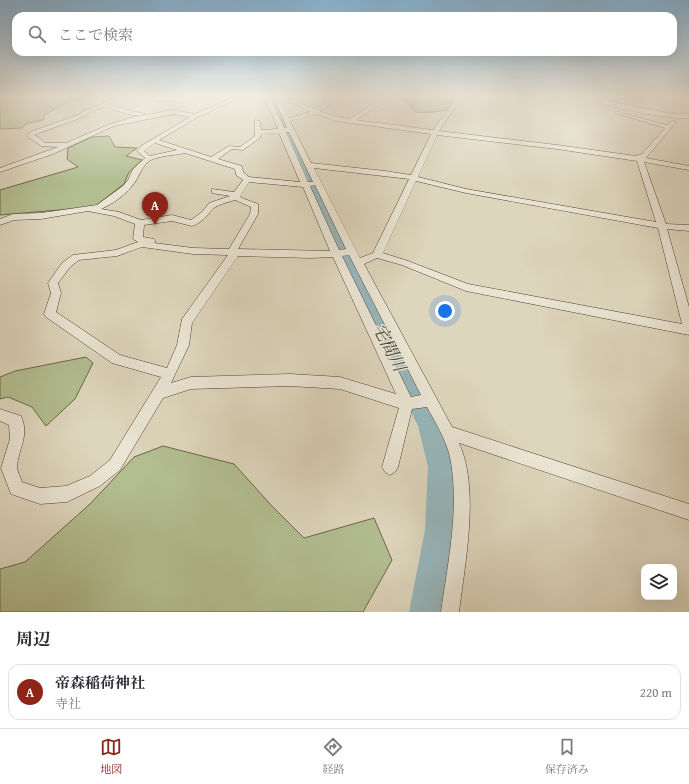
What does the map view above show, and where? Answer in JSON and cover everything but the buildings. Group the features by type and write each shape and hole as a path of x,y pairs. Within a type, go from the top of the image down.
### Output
{"street":[{"path":"57,125 32,133 30,136 39,140 43,145 56,146 72,144"},
{"path":"0,170 51,153 114,125"},
{"path":"149,158 140,151 143,146 155,141 182,125"},
{"path":"213,159 231,147 241,149 258,137 257,125"},
{"path":"283,125 310,165 311,184 343,253 358,262 418,402 390,467"},
{"path":"287,125 286,130 343,253 418,402 447,432 457,455 462,485 459,546 450,612"},
{"path":"378,125 639,157 689,168"},
{"path":"377,254 435,132 440,125"},
{"path":"640,125 666,129"},
{"path":"653,125 666,129"},
{"path":"639,157 644,156 670,125"},
{"path":"258,132 286,130"},
{"path":"155,141 239,168 239,174 247,179 311,184"},
{"path":"87,210 108,202 126,188 132,181 136,171 149,158 185,151"},
{"path":"358,262 377,254 405,263 466,287 689,329 662,226 639,157"},
{"path":"310,165 356,168 414,178 466,191 662,226 689,228"},
{"path":"0,222 13,217 41,216 65,211 87,210 116,214 140,223 172,218 192,223 206,214 212,205 236,196 247,179"},
{"path":"0,415 16,421 16,439 9,468 17,488 40,496 67,494 95,481 115,465 170,374 183,345 186,322 233,253 254,214 255,206 239,200 236,196 215,192"},
{"path":"140,223 138,239 165,243 167,248"},
{"path":"170,374 116,359 50,314 56,293 53,283 66,265 76,257 117,253 142,244 167,248 233,253 310,255 343,253"},
{"path":"159,392 191,383 290,380 340,383 418,402"},
{"path":"447,432 689,512"}],"green space":[{"path":"0,125 25,125 22,128 0,129"},
{"path":"109,136 115,147 137,148 126,156 142,160 129,172 124,184 94,207 0,215 0,190 78,167 67,159 68,148 92,137"},
{"path":"86,357 93,363 75,399 46,426 32,407 8,397 0,399 0,377 15,371"},
{"path":"163,446 234,464 271,505 304,538 374,518 392,560 363,612 0,612 0,569 25,562 90,504 134,457"}],"waterway":[{"name":"宅間川","path":"284,125 301,158 345,259 430,424 442,467 440,530 426,612"}],"place":[{"name":"帝森稲荷神社","path":"155,225"}]}
